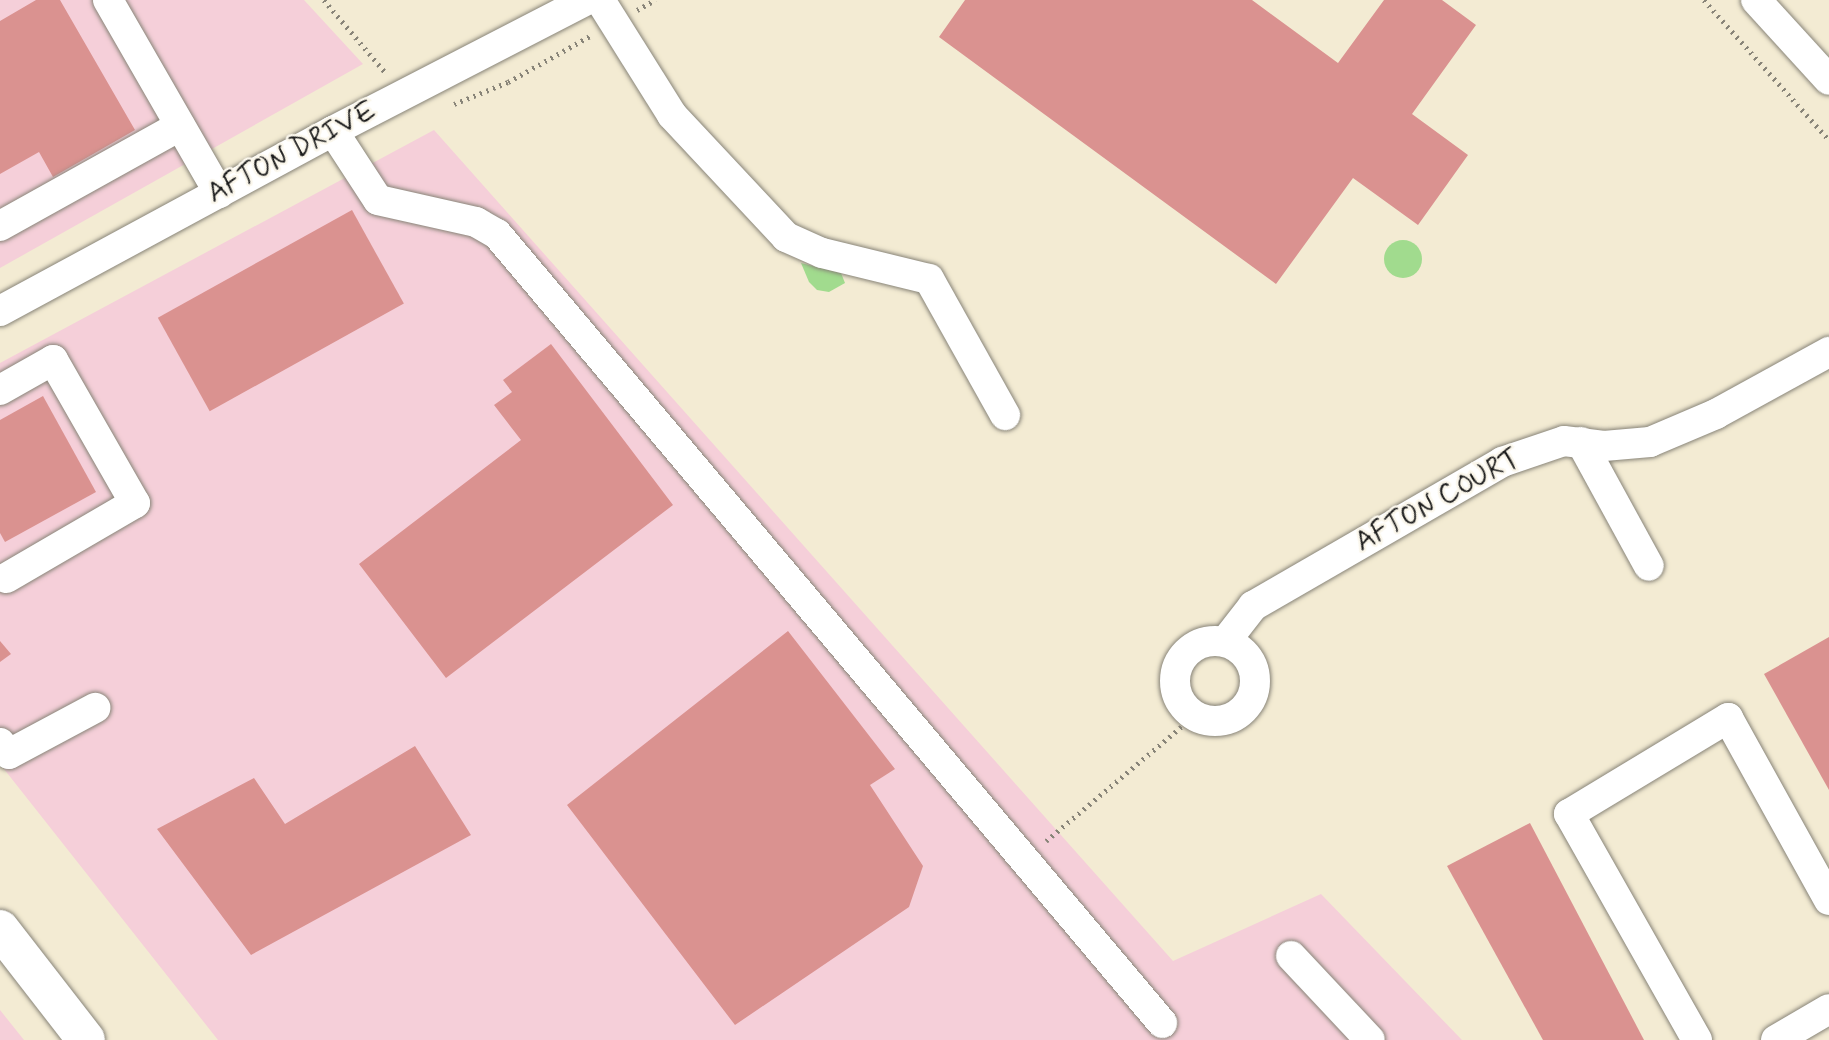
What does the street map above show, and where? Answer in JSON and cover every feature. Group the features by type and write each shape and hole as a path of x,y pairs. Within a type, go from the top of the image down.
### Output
{"main road":[{"path":"0,929 86,1040"}],"street":[{"path":"108,0 219,192"},
{"name":"AFTON DRIVE","path":"0,311 333,131 587,0"},
{"path":"600,0 672,115 786,237 822,253 929,279 1005,415"},
{"path":"1756,0 1829,80"},
{"path":"0,226 180,126"},
{"path":"333,131 378,200 476,222 497,234 1162,1024"},
{"name":"AFTON COURT","path":"1225,642 1253,606 1502,462 1564,441 1604,446 1650,442 1716,414 1829,352"},
{"path":"0,390 53,360 135,503 6,578"},
{"path":"1581,442 1649,566"},
{"path":"1225,642 1237,648 1253,670 1252,696 1245,708 1234,716 1221,720 1195,715 1178,696 1176,671 1189,650 1200,643 1225,642"},
{"path":"4,749 95,708"},
{"path":"1696,1040 1569,814 1728,718 1829,900"},
{"path":"1291,956 1362,1037"},
{"path":"1776,1040 1829,1009"}],"path":[{"path":"1704,0 1829,140"},
{"path":"1024,860 1195,715"}],"shaded area":[{"path":"0,0 304,0 363,64 0,268"},
{"path":"434,130 1173,961 1321,894 1462,1040 218,1040 0,764 0,363"},
{"path":"0,1010 24,1040 0,1040"}],"green space":[{"path":"1403,240 1416,246 1422,259 1416,272 1403,278 1390,272 1384,259 1390,246"},
{"path":"801,263 841,273 845,283 829,292 817,290 809,282"}],"building":[{"path":"36,0 60,0 135,130 53,177 39,152 0,174 0,21"},
{"path":"965,0 1252,0 1338,63 1384,0 1442,0 1476,25 1412,114 1468,155 1418,225 1353,178 1276,284 939,37"},
{"path":"352,210 404,304 210,411 158,318"},
{"path":"551,344 673,505 446,678 359,564 521,440 494,405 512,392 503,380"},
{"path":"43,396 96,492 5,542 0,533 0,420"},
{"path":"788,631 895,769 870,785 923,866 909,907 735,1025 567,805"},
{"path":"1829,637 1829,790 1764,674"},
{"path":"0,641 11,654 0,662"},
{"path":"415,746 471,835 251,955 157,829 254,778 285,824"},
{"path":"1530,823 1644,1040 1543,1040 1447,866"}]}
